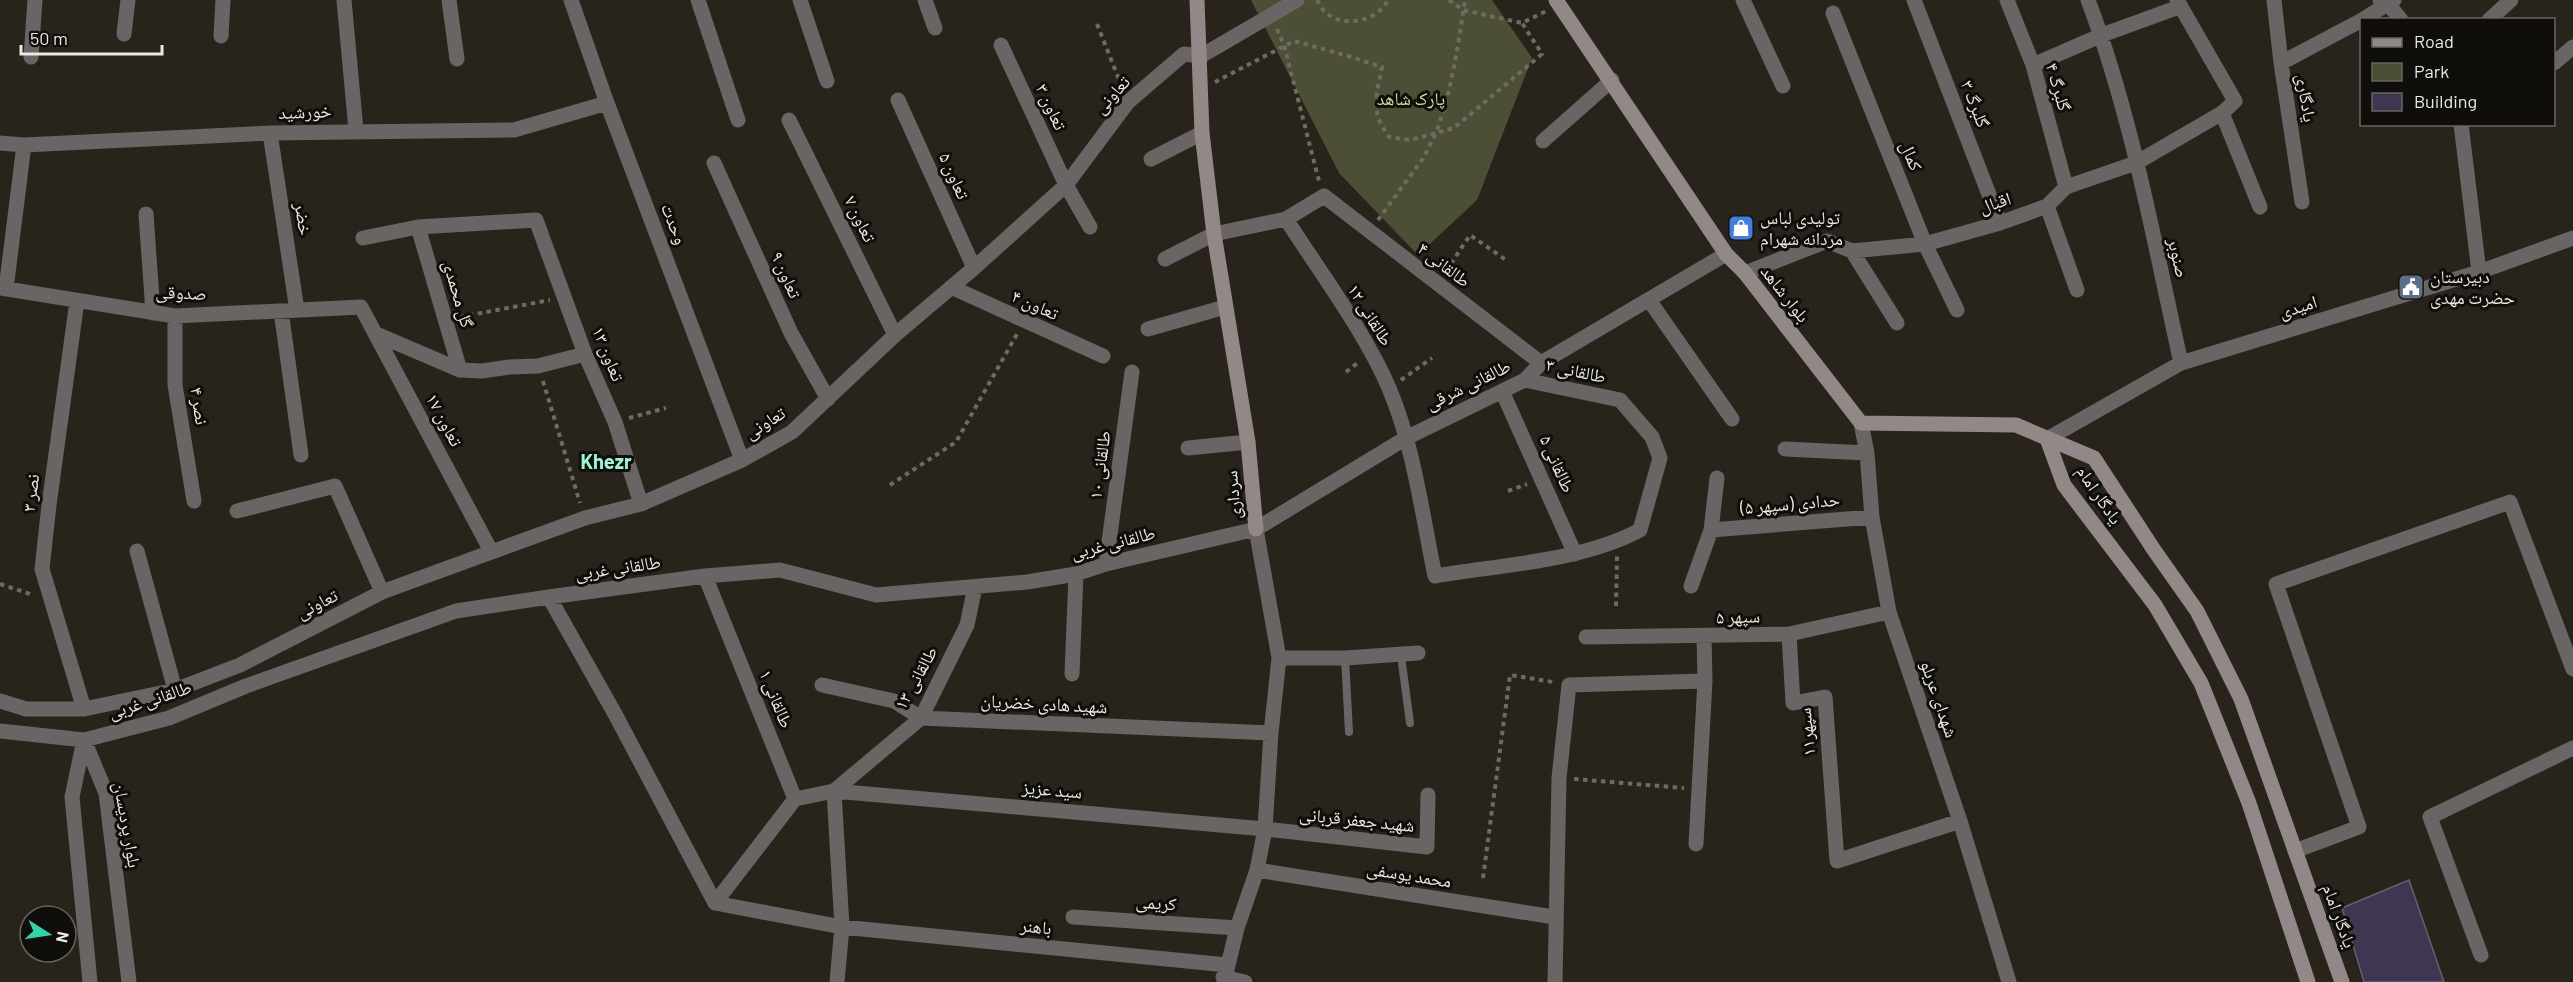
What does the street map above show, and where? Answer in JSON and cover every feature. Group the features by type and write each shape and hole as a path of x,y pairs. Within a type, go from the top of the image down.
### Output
{"main road":[{"name":"سرداری","path":"1197,0 1201,56 1202,133 1214,234 1248,442 1256,529"},
{"name":"بلوار شاهد","path":"1558,2 1726,254 1745,273 1861,423"},
{"path":"1861,423 2016,425 2047,439"},
{"name":"یادگار امام","path":"2047,439 2094,458 2197,611 2241,699 2342,982"},
{"name":"یادگار امام","path":"2047,439 2064,485 2155,606 2201,683 2249,803 2308,982"}],"street":[{"path":"31,57 35,0"},
{"path":"124,34 128,0"},
{"path":"221,36 223,0"},
{"path":"344,0 356,130"},
{"path":"449,0 457,59"},
{"name":"وحدت","path":"572,0 607,103 742,460"},
{"path":"698,0 738,120"},
{"path":"800,0 827,81"},
{"path":"925,0 934,28"},
{"name":"تعاونی","path":"240,665 382,592 585,518 641,504 742,460 792,432 895,335 1066,185 1128,102 1184,54 1201,56 1297,0"},
{"path":"1743,0 1783,86"},
{"name":"گلبرگ ۳","path":"1914,0 2000,223"},
{"name":"گلبرگ ۴","path":"2007,0 2033,65 2066,187"},
{"name":"صنوبر","path":"2088,0 2102,35 2136,163 2181,363"},
{"name":"یادگاری","path":"2274,0 2302,202"},
{"path":"2491,18 2511,0"},
{"path":"2365,18 2388,2 2400,18"},
{"path":"2033,65 2178,3"},
{"name":"اقبال","path":"1745,273 1827,241 1852,251 1925,244 2000,223 2047,206 2066,187 2136,163 2222,113 2235,101 2178,3"},
{"name":"کمال","path":"1833,13 1925,244 1957,310"},
{"path":"2281,63 2360,21"},
{"name":"تعاون ۳","path":"1001,45 1066,185 1090,228"},
{"path":"2555,61 2573,47"},
{"path":"1543,141 1612,81"},
{"name":"تعاون ۵","path":"898,100 974,268"},
{"name":"خورشید","path":"0,143 24,145 356,130 514,130 607,103"},
{"path":"2222,113 2260,207"},
{"name":"تعاون ۷","path":"789,120 895,335"},
{"path":"2461,126 2479,272"},
{"name":"خضر","path":"270,133 297,310"},
{"path":"1151,159 1202,133"},
{"path":"3,289 24,145"},
{"name":"تعاون ۹","path":"714,163 791,333 828,399"},
{"path":"1165,259 1214,234 1286,219 1324,196"},
{"name":"طالقانی ۴","path":"1324,196 1370,230 1436,285 1541,363"},
{"path":"2047,206 2077,290"},
{"path":"146,214 153,313"},
{"name":"طالقانی ۱۲","path":"1286,219 1370,352 1389,388 1406,438 1435,576"},
{"name":"تعاون ۱۳","path":"418,227 536,220 585,354 615,422 641,504"},
{"path":"363,238 418,227"},
{"name":"گل محمدی","path":"418,227 460,370"},
{"name":"امیدی","path":"2047,439 2181,363 2479,272 2572,239"},
{"path":"1852,251 1897,323"},
{"name":"طالقانی شرقی","path":"1256,529 1406,438 1525,380 1541,363 1726,254"},
{"name":"تعاون ۴","path":"951,287 1103,356"},
{"name":"صدوقی","path":"3,289 175,316 361,307"},
{"path":"1649,300 1732,419"},
{"name":"نصر ۳","path":"77,301 42,569 84,709"},
{"name":"تعاون ۱۷","path":"361,307 491,551"},
{"path":"1148,329 1225,307"},
{"path":"280,311 301,455"},
{"name":"نصر ۴","path":"175,316 176,385 194,501"},
{"path":"376,334 460,370 482,371 538,366 585,354"},
{"name":"طالقانی ۱۰","path":"1106,564 1132,372"},
{"name":"طالقانی ۳","path":"1435,576 1575,554 1617,542 1640,530 1660,458 1652,437 1620,400 1525,380"},
{"name":"طالقانی ۵","path":"1502,391 1575,554"},
{"name":"شهدای عربلو","path":"1861,423 1872,517 1889,612 1960,821 2009,982"},
{"path":"1188,448 1248,442"},
{"path":"1785,449 1866,453"},
{"path":"1691,586 1711,530 1717,478"},
{"path":"237,511 335,486 382,592"},
{"path":"2295,851 2359,827 2276,584 2510,502 2573,669"},
{"name":"حدادی (سپهر ۵)","path":"1711,530 1872,517"},
{"name":"طالقانی غربی","path":"0,731 84,740 169,718 246,686 456,611 705,576 780,570 876,595 975,587 1076,574 1106,564 1256,529"},
{"name":"سرداری","path":"1225,974 1237,928 1257,870 1266,829 1271,734 1279,658 1256,529"},
{"path":"137,551 175,690"},
{"path":"1072,674 1076,574"},
{"name":"طالقانی ۱","path":"705,576 795,799"},
{"name":"طالقانی ۱۳","path":"834,791 921,718 967,624 975,587"},
{"path":"549,597 615,714 715,903 795,799 834,791 842,927 837,982"},
{"name":"سپهر ۵","path":"1586,637 1789,634 1889,612"},
{"name":"سپهر۱۱","path":"1789,634 1793,703 1825,697 1837,861 1960,821"},
{"path":"1695,844 1705,681 1704,637"},
{"path":"1279,658 1401,656 1418,652"},
{"path":"240,665 246,686"},
{"name":"طالقانی غربی","path":"0,701 26,709 84,709 175,690 240,665"},
{"path":"1555,982 1554,917 1559,778 1569,685 1705,681"},
{"name":"شهید هادی خضریان","path":"822,686 894,702 921,718 1271,734"},
{"path":"84,740 72,797 90,982"},
{"name":"بلوار پردیسان","path":"84,740 106,793 129,982"},
{"path":"2481,955 2430,817 2573,748"},
{"name":"سید عزیز","path":"834,791 1266,829"},
{"name":"شهید جعفر قربانی","path":"1266,829 1427,847 1428,795"},
{"name":"محمد یوسفی","path":"1257,870 1554,917"},
{"name":"باهنر","path":"715,903 842,927 1225,974 1245,982"},
{"name":"کریمی","path":"1073,917 1237,928"}],"lane":[{"path":"1401,656 1410,723"},
{"path":"1345,658 1349,732"}],"path":[{"path":"1317,0 1326,13 1346,21 1369,19 1383,10 1388,0"},
{"path":"1449,0 1463,10 1522,23 1558,2"},
{"path":"1370,230 1424,158 1436,133 1446,106 1465,0"},
{"path":"1271,15 1284,45 1324,196"},
{"path":"1201,90 1294,41 1382,68 1376,97 1378,122 1389,136 1410,140 1454,128 1542,54 1522,23"},
{"path":"1097,24 1128,102"},
{"path":"1436,285 1470,236 1506,260"},
{"path":"445,320 565,297"},
{"path":"890,485 956,442 1023,321"},
{"path":"1389,388 1432,358"},
{"path":"538,366 585,518"},
{"path":"615,422 666,408"},
{"path":"1616,606 1617,542"},
{"path":"0,584 51,601"},
{"path":"1483,878 1510,675 1569,685"},
{"path":"1559,778 1698,789"}],"green space":[{"name":"پارک شاهد","path":"1251,0 1492,0 1532,58 1477,200 1418,255 1339,173"}],"building":[{"path":"2409,880 2444,982 2364,982 2342,908"}],"place":[{"name":"تولیدی لباس مردانه شهرام","path":"1741,228"},
{"name":"دبیرستان حضرت مهدی","path":"2411,287"}],"district":[{"name":"Khezr","path":"606,462"}]}
